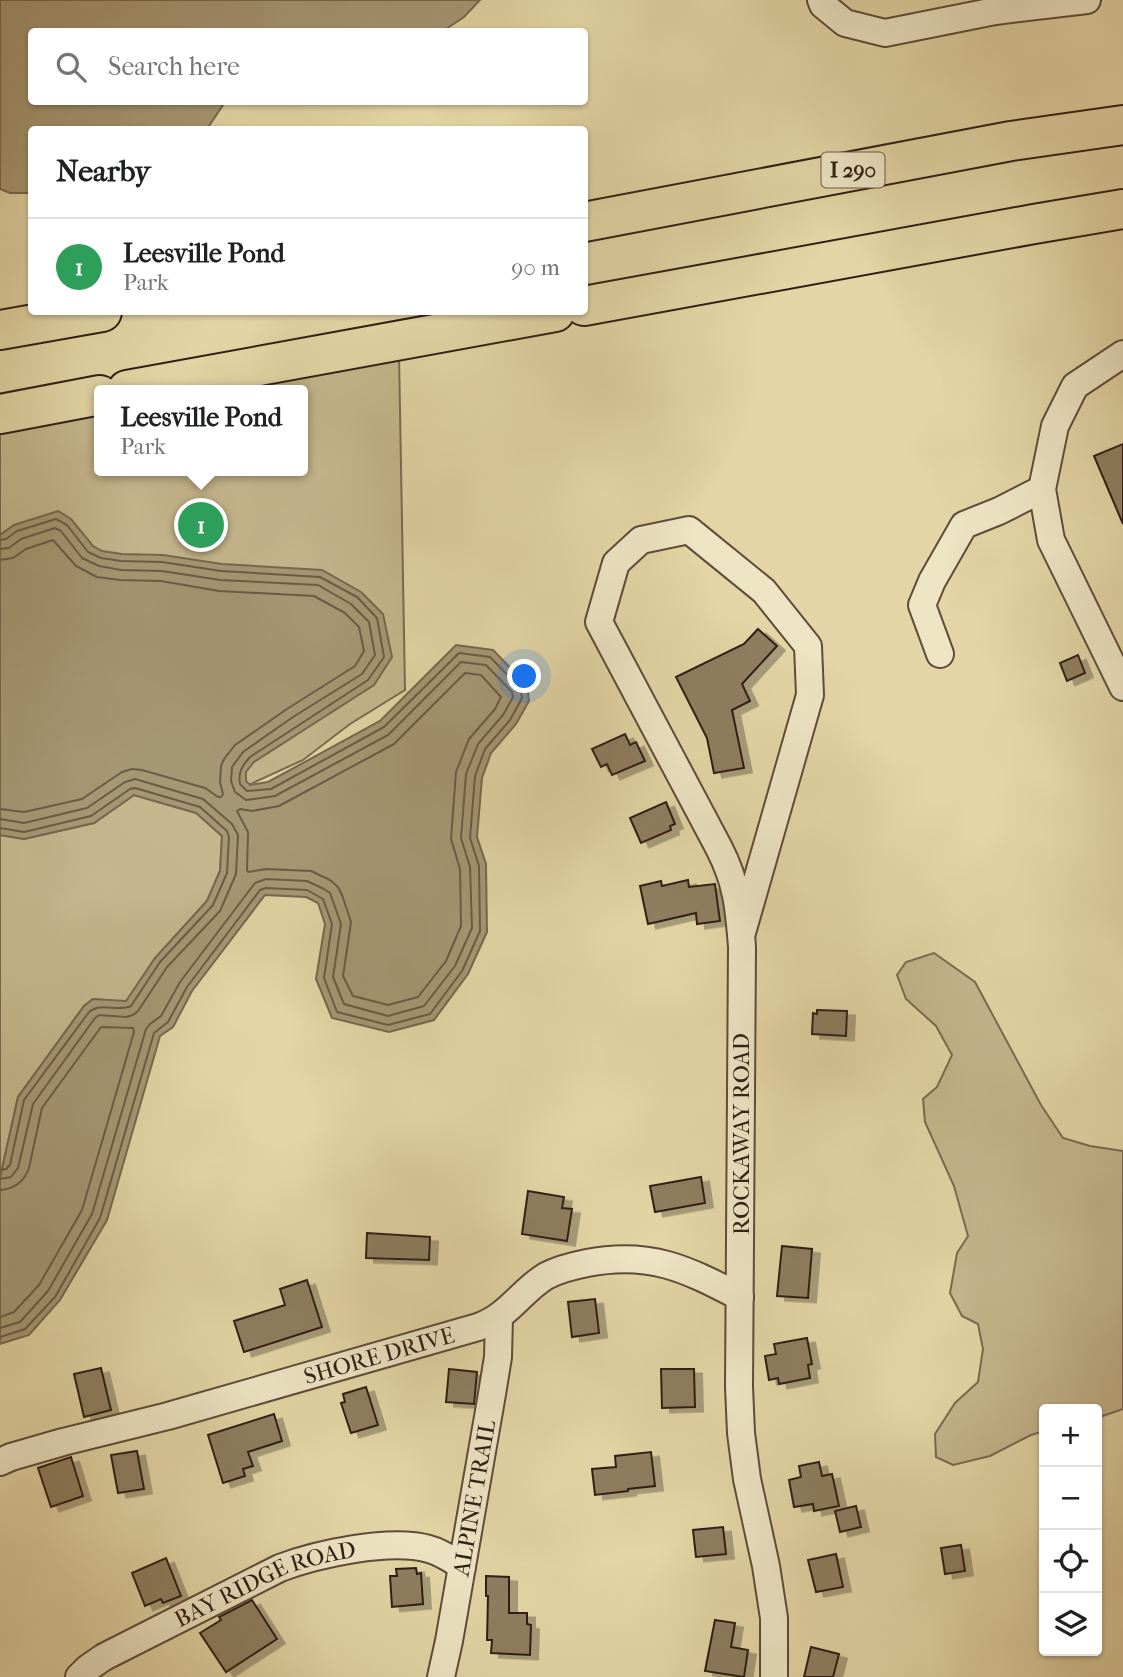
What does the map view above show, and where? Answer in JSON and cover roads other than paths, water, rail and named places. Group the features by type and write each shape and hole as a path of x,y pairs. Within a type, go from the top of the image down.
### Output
{"highway":[{"name":"I 290","path":"588,221 1011,141 1123,125"},
{"path":"588,305 1123,209"},
{"path":"0,330 85,315"},
{"path":"154,385 539,315"},
{"path":"0,414 94,396"}],"street":[{"path":"821,0 823,5 845,23 885,33 995,11 1087,0"},
{"path":"1123,354 1075,386 1055,426 1042,489 1051,540 1123,687"},
{"path":"940,654 922,605 932,580 964,525 1042,489"},
{"name":"ROCKAWAY ROAD","path":"741,936 810,695 808,646 764,591 689,530 641,540 616,563 599,622 730,869 737,893 741,936 738,1342 741,1433 747,1479 773,1607 774,1677"},
{"name":"SHORE DRIVE","path":"0,1462 63,1442 167,1416 478,1327 499,1317 532,1287 560,1269 621,1258 645,1260 667,1264 704,1278 740,1297"},
{"name":"ALPINE TRAIL","path":"441,1677 463,1566 498,1357 499,1317"},
{"name":"BAY RIDGE ROAD","path":"79,1677 104,1657 280,1568 326,1553 393,1545 415,1546 440,1553 463,1566"}],"water":[{"path":"0,0 480,0 464,17 448,28 28,28 28,105 223,105 209,126 28,126 28,193 10,193 0,189"},
{"path":"58,511 71,519 93,546 102,551 163,555 222,564 322,570 361,592 383,614 392,657 374,685 254,762 246,772 246,781 250,785 268,782 380,721 456,645 493,650 527,685 529,701 516,724 491,753 482,778 477,837 486,864 487,932 468,974 434,1020 389,1032 332,1018 316,979 325,924 318,903 306,897 265,895 192,991 173,1027 160,1036 107,1220 60,1300 29,1335 0,1344 0,1178 18,1097 84,1006 93,999 126,1001 155,958 207,901 220,871 222,836 196,813 134,795 94,823 24,839 0,835 0,535 14,525"}],"place":[{"name":"Leesville Pond","path":"201,525"}]}
